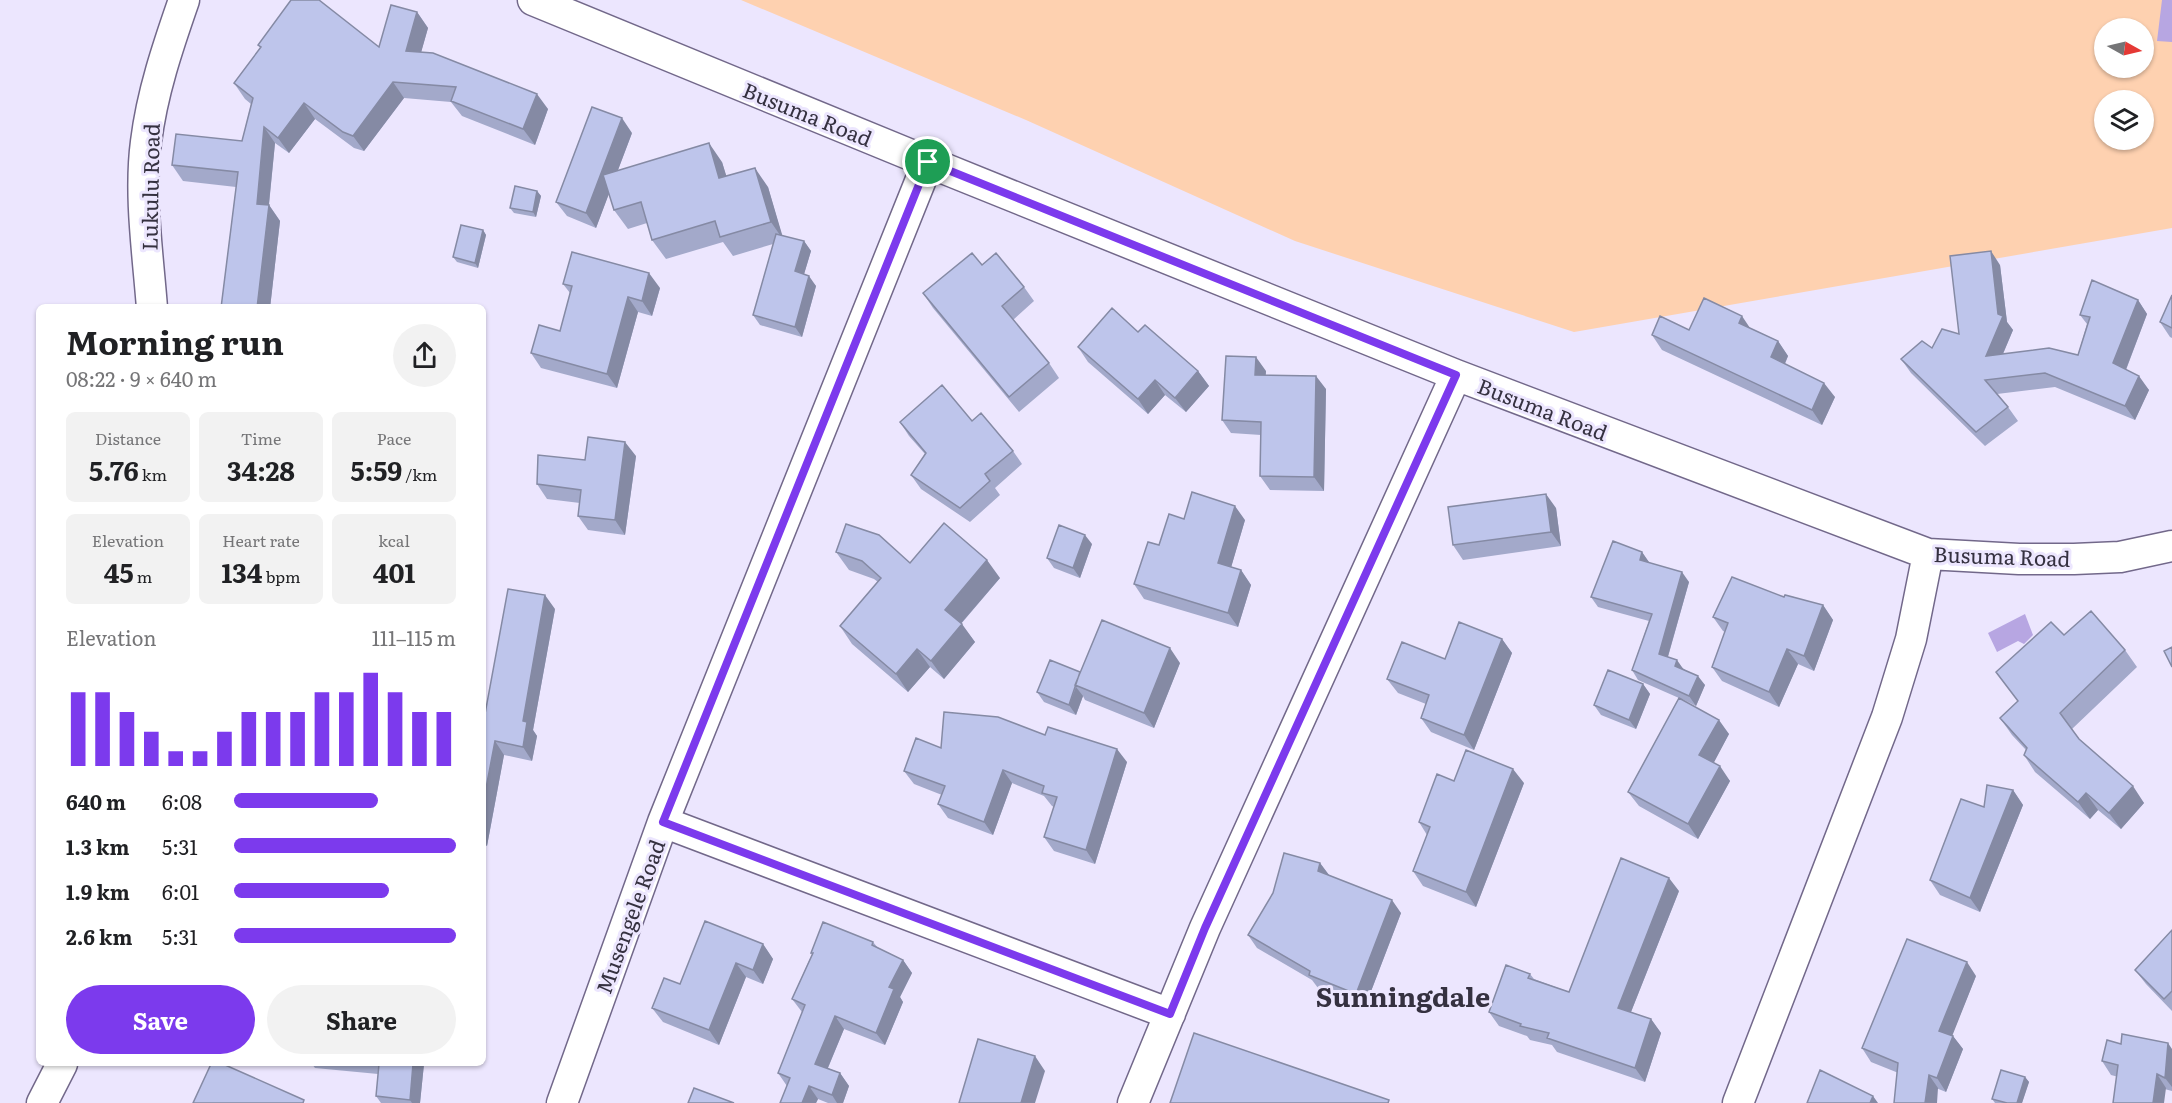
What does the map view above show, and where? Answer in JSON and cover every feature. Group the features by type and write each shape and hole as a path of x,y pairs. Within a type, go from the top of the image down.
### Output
{"street":[{"name":"Lukulu Road","path":"152,304 144,213 145,144 163,64 184,0"},
{"name":"Busuma Road","path":"533,0 1456,375 1928,554 2019,559 2074,559 2120,556 2172,546"},
{"name":"Musengele Road","path":"562,1103 663,822 928,162"},
{"path":"1133,1103 1205,928 1456,375"},
{"path":"1738,1103 1887,717 1911,639 1928,554"},
{"path":"663,822 1170,1014"},
{"path":"42,1103 61,1066"}],"shaded area":[{"path":"741,0 2172,0 2172,228 1574,332 1295,241 1026,120"},
{"path":"2162,0 2172,0 2172,42 2157,41"},
{"path":"2025,614 2033,635 2024,644 2018,641 1997,652 1988,633"}],"building":[{"path":"291,0 319,0 379,47 391,5 417,12 406,51 433,53 537,94 523,129 451,101 456,87 393,82 353,136 343,132 304,103 278,138 264,127 257,204 269,205 257,304 222,304 238,172 172,165 176,134 242,141 253,98 234,83 261,47 258,45"},
{"path":"592,107 622,118 586,213 556,202"},
{"path":"709,143 719,178 755,168 771,222 720,237 715,221 652,240 641,202 614,210 603,175"},
{"path":"515,186 537,191 533,212 510,208"},
{"path":"461,225 483,230 475,263 453,257"},
{"path":"776,234 804,241 795,271 809,276 795,327 753,315"},
{"path":"1991,251 1998,314 2003,316 1986,356 2049,348 2078,355 2090,317 2080,315 2092,280 2138,300 2113,363 2139,376 2125,406 2045,373 1985,380 2008,407 1976,432 1901,359 1922,341 1932,348 1942,329 1959,334 1950,256"},
{"path":"572,252 649,273 642,301 628,297 607,374 531,353 539,325 560,331 572,286 563,284"},
{"path":"972,253 982,265 996,253 1024,287 1002,306 1049,363 1009,397 923,293"},
{"path":"2172,295 2172,328 2160,322"},
{"path":"1704,298 1742,316 1739,323 1778,341 1771,357 1824,383 1812,410 1652,335 1660,316 1689,330"},
{"path":"1112,308 1138,332 1145,325 1198,371 1175,398 1155,380 1138,399 1078,347"},
{"path":"1226,356 1256,357 1255,375 1316,376 1314,477 1260,476 1261,422 1222,420"},
{"path":"942,385 972,421 981,413 1013,451 985,474 990,481 960,508 911,475 926,453 900,422"},
{"path":"588,437 625,442 615,520 578,516 581,490 537,484 538,455 585,460"},
{"path":"1192,492 1235,506 1218,563 1241,570 1228,613 1134,584 1148,542 1159,545 1169,514 1184,519"},
{"path":"1546,494 1551,532 1453,545 1448,507"},
{"path":"944,523 987,560 945,610 962,624 931,661 917,649 896,674 840,626 881,578 862,561 836,552 846,524 879,535 910,563"},
{"path":"1059,525 1085,535 1073,568 1047,558"},
{"path":"1613,541 1642,552 1640,560 1682,572 1659,654 1677,660 1675,666 1698,676 1689,696 1632,670 1652,614 1591,597"},
{"path":"1732,577 1784,597 1785,595 1823,605 1804,656 1787,649 1769,692 1712,667 1728,623 1713,617"},
{"path":"508,589 545,595 523,721 527,722 523,747 495,741 486,788 486,709"},
{"path":"2091,611 2125,650 2060,713 2079,739 2133,786 2109,813 2086,793 2078,802 2024,755 2027,748 2000,718 2018,701 1996,672 2051,622 2064,635"},
{"path":"1102,620 1170,648 1144,713 1075,685"},
{"path":"1459,622 1502,639 1464,735 1421,718 1429,695 1387,679 1402,642 1445,659"},
{"path":"2172,647 2172,667 2164,651"},
{"path":"1050,660 1080,672 1069,705 1037,692"},
{"path":"1608,670 1643,684 1629,720 1594,705"},
{"path":"1679,698 1719,720 1699,755 1720,766 1688,824 1628,792"},
{"path":"944,712 998,717 1045,735 1048,727 1117,749 1086,850 1044,837 1057,797 1042,793 1044,786 1003,770 984,822 938,804 945,786 904,771 916,738 941,748"},
{"path":"1466,750 1513,769 1466,892 1413,871 1430,827 1419,822 1437,774 1454,781"},
{"path":"1987,785 2013,790 1970,898 1930,880 1961,799 1984,807"},
{"path":"1284,853 1320,863 1318,871 1392,900 1356,994 1309,975 1310,971 1248,935 1273,893"},
{"path":"1621,858 1669,878 1618,1008 1651,1019 1635,1068 1547,1038 1549,1033 1520,1026 1521,1024 1489,1012 1506,965 1530,974 1528,978 1569,992"},
{"path":"705,921 763,944 753,970 736,963 709,1030 652,1008 664,978 680,984"},
{"path":"823,922 873,942 872,945 903,960 889,987 894,989 876,1033 835,1016 815,1064 840,1073 832,1095 809,1086 802,1103 780,1103 790,1078 778,1073 805,1005 792,999 813,953 811,953"},
{"path":"2172,930 2172,991 2164,999 2135,970"},
{"path":"1907,939 1967,962 1939,1031 1953,1036 1937,1078 1929,1075 1925,1103 1894,1103 1898,1063 1862,1048"},
{"path":"1194,1033 1389,1100 1388,1103 1170,1103"},
{"path":"2122,1034 2168,1043 2165,1078 2157,1074 2153,1103 2113,1103 2118,1065 2102,1061 2107,1040 2121,1044"},
{"path":"978,1039 1035,1056 1021,1103 959,1103"},
{"path":"210,1066 228,1066 304,1100 303,1103 193,1103"},
{"path":"379,1066 413,1066 410,1100 376,1096"},
{"path":"1820,1070 1873,1096 1870,1103 1807,1103"},
{"path":"2001,1070 2025,1077 2017,1103 1992,1099"},
{"path":"694,1088 734,1103 688,1103"}],"district":[{"name":"Sunningdale","path":"1403,995"}],"route":[{"path":"928,162 1456,375 1205,928 1170,1014 663,822 928,162"}]}
